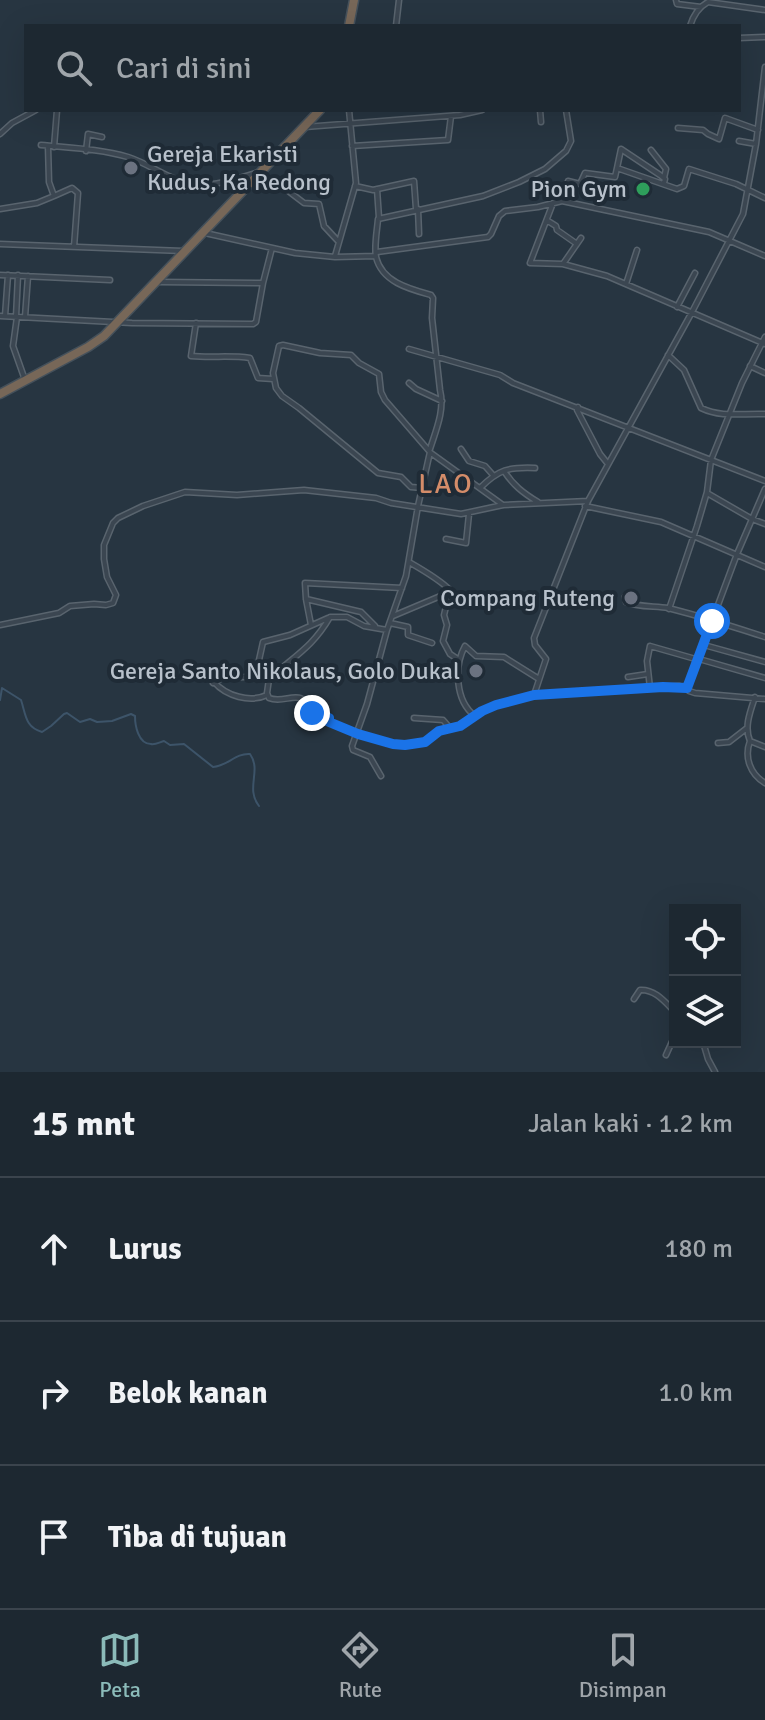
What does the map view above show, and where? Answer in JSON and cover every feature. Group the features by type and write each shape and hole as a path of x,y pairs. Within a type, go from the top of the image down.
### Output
{"highway":[{"path":"349,24 354,0"},
{"path":"0,394 98,341 318,112"}],"street":[{"path":"396,24 399,0"},
{"path":"676,0 677,4 701,7"},
{"path":"690,24 692,18 708,2 765,10"},
{"path":"741,38 765,37"},
{"path":"534,695 546,659 535,645 534,638 586,503 744,212 765,67"},
{"path":"0,134 32,112"},
{"path":"53,195 49,186 57,112"},
{"path":"335,257 355,186 349,112"},
{"path":"303,127 470,112"},
{"path":"540,112 541,122"},
{"path":"379,218 483,196 548,168 566,151 571,141 566,112"},
{"path":"352,146 448,140 451,115"},
{"path":"678,128 703,130 719,139 726,118 758,130"},
{"path":"86,151 88,134 102,137"},
{"path":"739,141 756,144"},
{"path":"41,145 132,158 193,184 259,174 279,184 304,203 319,204 324,226 338,241"},
{"path":"568,181 580,184 585,173 615,177 621,149 677,189 683,188 689,169 765,198"},
{"path":"651,150 666,169 664,181"},
{"path":"617,168 664,181"},
{"path":"355,186 371,190 414,182 419,234"},
{"path":"0,209 37,203 74,188 78,193 74,247"},
{"path":"377,189 379,218 376,254 383,272 390,280 432,296 442,401 418,506 409,562 353,749 370,757 381,776"},
{"path":"203,232 295,253 335,257 376,254 488,237 505,211 564,201 709,232 765,256"},
{"path":"553,205 530,262 563,264 607,276 764,341 750,366 711,460 707,492 669,609"},
{"path":"549,218 557,230 577,244"},
{"path":"563,264 581,238"},
{"path":"0,244 185,251"},
{"path":"8,275 2,316 243,325 255,323 272,248"},
{"path":"626,284 637,250"},
{"path":"677,307 695,273"},
{"path":"0,275 110,280"},
{"path":"18,275 13,346 25,380"},
{"path":"25,317 28,276"},
{"path":"156,281 263,283"},
{"path":"196,323 191,356 250,358 257,377 272,379"},
{"path":"422,488 411,487 401,477 378,473 282,396 272,379 277,349 281,345 320,353 351,355 379,374 385,400 430,451 503,505"},
{"path":"409,349 500,375 513,383 765,481"},
{"path":"667,355 684,370 701,408 729,416 765,414"},
{"path":"750,366 765,373"},
{"path":"409,383 442,401"},
{"path":"578,407 600,454 608,464"},
{"path":"461,449 469,461 484,466 493,475"},
{"path":"480,488 493,475 504,470 535,468"},
{"path":"504,470 512,484 540,503"},
{"path":"0,625 59,613 70,606 113,603 116,595 106,574 103,549 113,523 143,506 185,492 237,495 299,489 469,513 491,506 586,503 661,522 765,567"},
{"path":"687,688 765,489"},
{"path":"707,492 765,524"},
{"path":"446,539 466,543 469,513"},
{"path":"409,562 436,577 449,589 443,641 450,654 459,660"},
{"path":"311,625 306,583 402,588"},
{"path":"391,620 450,592"},
{"path":"306,599 361,612 376,628"},
{"path":"634,604 669,609 765,637"},
{"path":"267,695 254,700 228,693 213,683 222,677 253,677 259,672 262,643 290,635 330,617 347,617 364,626 387,630"},
{"path":"267,695 269,679 313,641 330,617"},
{"path":"391,620 407,626 408,635 432,643"},
{"path":"704,645 765,662"},
{"path":"650,688 647,658 650,646 765,678"},
{"path":"475,716 468,710 459,686 459,660 464,647 476,656 505,657 539,679"},
{"path":"628,677 648,674"},
{"path":"329,722 330,718 311,711 304,713 301,719 329,722 358,734 405,745 425,742 439,731 460,726 496,705 534,695 673,686 695,693 765,699"},
{"path":"267,695 274,701 301,698 309,704 311,711"},
{"path":"755,697 747,728 750,741 746,753 757,777 765,783"},
{"path":"414,718 443,720 450,728"},
{"path":"718,743 729,742 747,728"},
{"path":"750,741 765,747"},
{"path":"634,999 643,989 658,995 669,1006"},
{"path":"666,1055 669,1048"},
{"path":"705,1048 715,1072"}],"waterway":[{"path":"0,700 2,688 21,700 29,724 42,732 67,713 80,722 90,719 112,721 131,714 135,716 143,741 184,744 213,767 250,754 254,767 253,793 259,806"}],"place":[{"name":"Gereja Ekaristi Kudus, Ka Redong","path":"131,168"},
{"name":"Pion Gym","path":"643,189"},
{"name":"Compang Ruteng","path":"631,598"},
{"name":"Gereja Santo Nikolaus, Golo Dukal","path":"476,671"}],"district":[{"name":"LAO","path":"446,483"}],"route":[{"path":"312,713 329,718 329,722 358,734 405,745 425,742 439,731 460,726 482,711 534,695 687,688 712,621"}]}
